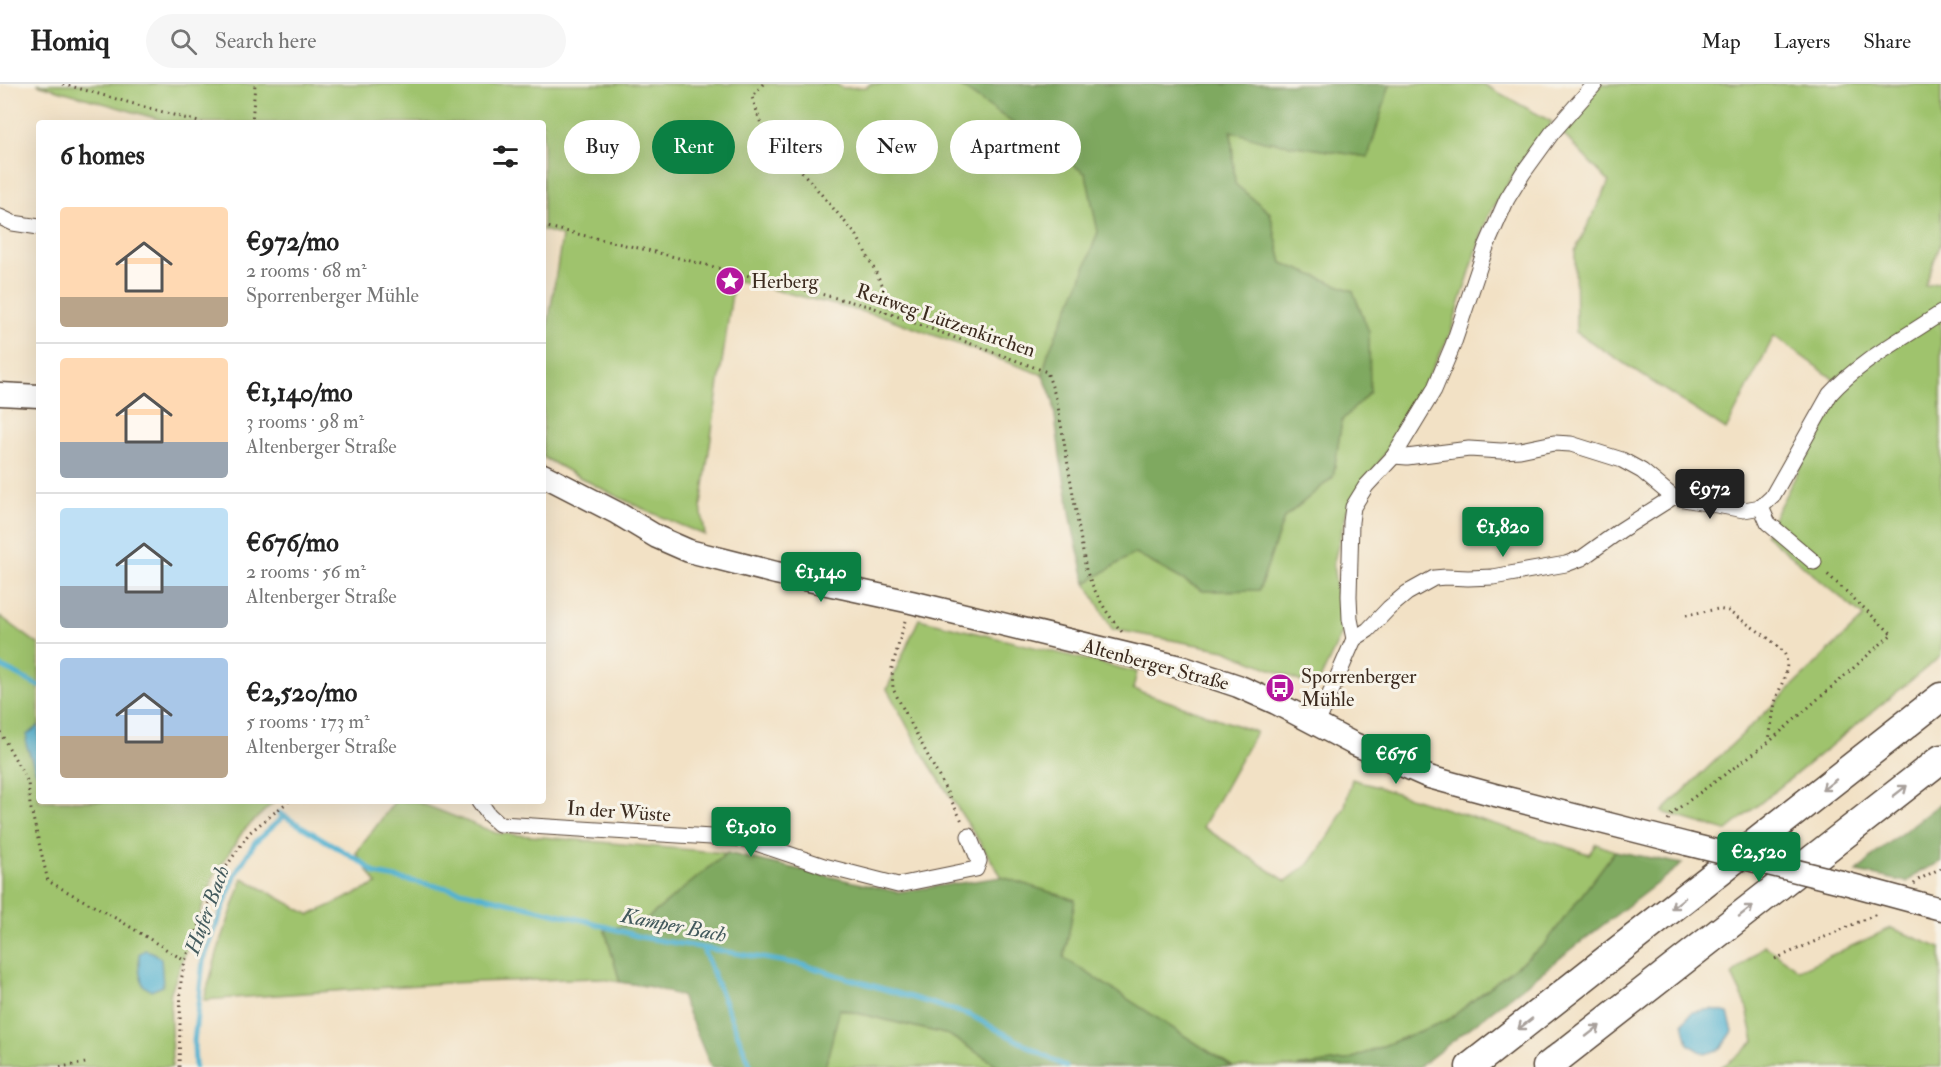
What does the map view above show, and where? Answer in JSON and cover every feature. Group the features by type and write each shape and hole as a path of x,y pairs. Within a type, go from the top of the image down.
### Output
{"highway":[{"path":"1470,1067 1941,697"},
{"path":"1547,1067 1941,759"}],"main road":[{"path":"0,394 36,396"},
{"name":"Altenberger Straße","path":"546,477 617,513 657,537 689,551 1184,668 1238,686 1389,760 1429,777 1658,838 1841,882 1941,909"}],"street":[{"path":"1317,724 1353,639 1349,597 1353,507 1366,486 1394,456 1434,390 1445,366 1486,247 1507,200 1552,133 1595,84"},
{"path":"0,217 13,223 36,227"},
{"path":"1394,456 1407,457 1469,449 1520,450 1554,443 1571,444 1622,460 1642,471 1673,497 1744,510 1761,507 1772,497 1830,394 1842,381 1941,313"},
{"path":"1353,639 1368,630 1407,593 1434,578 1493,577 1574,561 1600,547 1621,530 1673,497"},
{"path":"1761,507 1768,523 1814,562"},
{"name":"In der Wüste","path":"481,804 489,815 500,824 744,838 824,866 898,885 976,869 979,861 969,836"}],"path":[{"path":"63,84 191,120"},
{"path":"252,120 255,84"},
{"path":"763,84 752,97 761,124 857,236 886,292 888,301 886,313"},
{"name":"Reitweg Lützenkirchen","path":"546,227 872,307 1047,372 1057,401 1086,570 1111,620 1126,637 1127,655"},
{"path":"1658,838 1672,813 1769,742 1892,634 1814,562"},
{"path":"911,602 891,668 893,689 969,836"},
{"path":"1686,615 1718,609 1728,611 1785,654 1787,660 1785,679 1776,700 1769,742"},
{"path":"0,732 28,782 30,805 48,881 119,920 185,961"},
{"path":"180,1067 181,981 185,961 218,879 249,833 285,804"},
{"path":"1775,958 1879,913 1894,897 1918,880 1941,868"},
{"path":"60,1067 86,1064"}],"green space":[{"path":"37,84 836,84 842,88 867,87 870,84 957,84 1009,120 950,120 950,174 1081,174 1081,171 1086,174 1098,232 1080,282 1048,353 1043,375 884,317 734,280 701,506 705,535 622,499 546,459 546,338 562,236 546,231 546,120 162,120"},
{"path":"957,84 1390,84 1368,157 1264,141 1231,131 1235,184 1270,213 1282,263 1353,291 1369,332 1370,392 1342,420 1333,477 1284,518 1259,590 1203,591 1135,553 1086,583 1074,534 1053,400 1043,375 1048,353 1080,282 1098,232 1086,174 1081,171 1081,120 1009,120"},
{"path":"1390,84 1483,84 1552,122 1522,161 1487,218 1449,337 1396,437 1347,510 1333,565 1343,631 1316,688 1225,650 1112,629 1086,583 1134,553 1203,591 1259,590 1284,518 1333,477 1342,420 1370,392 1353,291 1282,263 1270,213 1235,184 1231,130 1264,141 1368,157"},
{"path":"1600,84 1941,84 1941,243 1925,286 1941,282 1941,656 1726,831 1662,812 1864,617 1765,534 1843,386 1774,336 1726,430 1576,332 1575,251 1609,182 1560,131"},
{"path":"0,616 36,643 36,804 272,804 243,831 213,878 170,994 172,1067 0,1067"},
{"path":"919,619 1137,672 1133,689 1256,732 1203,827 1286,881 1310,863 1331,833 1345,806 1352,779 1589,854 1596,844 1615,851 1545,944 1448,1020 1348,1060 1295,1067 1233,1067 1064,958 1075,900 1002,877 921,751 887,689"},
{"path":"1941,803 1941,862 1921,871 1907,882 1857,872 1880,850"},
{"path":"393,804 423,804 496,833 727,853 644,921 605,931 620,982 597,978 447,983 204,1000 218,950 243,878 310,915 377,884 356,853"},
{"path":"1615,851 1682,864 1419,1067 1295,1067 1348,1060 1448,1020 1545,944"},
{"path":"727,853 897,892 1002,877 1075,900 1064,958 1233,1067 1000,1067 949,1035 840,1009 825,1067 792,1067 789,1065 788,1067 711,1067 681,996 652,987 620,982 605,930 644,921"},
{"path":"1891,928 1941,948 1941,1067 1721,1067 1742,1053 1754,1041 1746,1004 1732,975 1764,945 1799,970"},
{"path":"839,1009 949,1035 1000,1067 825,1067"}],"water":[{"path":"36,728 36,772 26,744 27,735"},
{"path":"145,950 161,959 163,986 151,991 143,985 139,970 139,954"},
{"path":"1712,1009 1728,1013 1733,1031 1721,1049 1705,1054 1688,1044 1683,1023 1692,1012"}],"waterway":[{"name":"Kamper Bach","path":"0,666 36,684"},
{"name":"Kamper Bach","path":"279,813 363,863 376,874 457,890 587,921 640,937 804,965 970,1015 1066,1067"},
{"name":"Hufer Bach","path":"195,1067 194,1042 203,961 236,873 255,842 284,816"},
{"path":"703,949 751,1067"}],"place":[{"name":"Herberg","path":"730,281"},
{"name":"Sporrenberger Mühle","path":"1280,688"}]}
